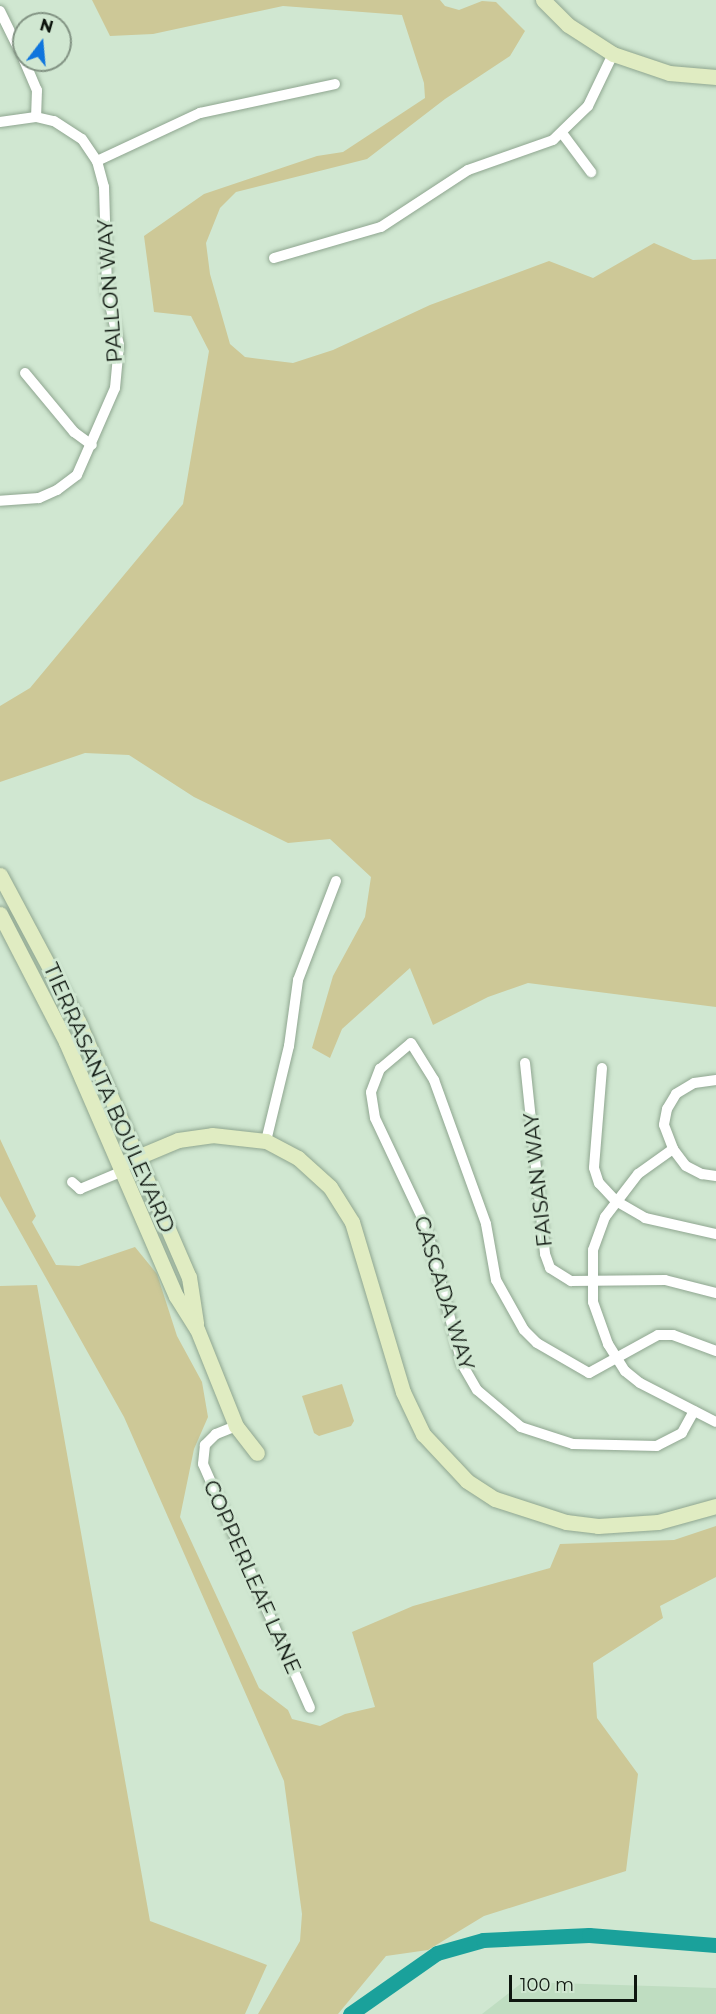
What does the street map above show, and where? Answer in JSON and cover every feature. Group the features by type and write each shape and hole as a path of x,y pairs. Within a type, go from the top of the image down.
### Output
{"street":[{"path":"543,0 568,25 613,54 669,73 716,77"},
{"path":"0,11 12,36"},
{"path":"274,258 381,227 468,170 538,147 562,133 588,106 613,54"},
{"path":"29,72 37,90 36,117"},
{"path":"0,122 36,117 64,126 82,140 97,161 200,113 335,84"},
{"path":"562,133 591,172"},
{"name":"PALLON WAY","path":"0,501 23,501 57,490 77,475 115,388 118,345 106,291 104,187 97,161"},
{"path":"25,373 74,432 92,445"},
{"name":"TIERRASANTA BOULEVARD","path":"0,875 78,1022 189,1277 197,1329"},
{"path":"266,1141 289,1046 298,980 336,881"},
{"name":"TIERRASANTA BOULEVARD","path":"0,914 66,1042 176,1296 197,1329 236,1426 257,1453"},
{"name":"CASCADA WAY","path":"617,1360 590,1373 537,1343 524,1330 496,1281 486,1224 442,1095 411,1043 381,1069 374,1081 371,1092 375,1118 426,1226 462,1364 477,1390 521,1427 573,1444 657,1446 682,1433 694,1411"},
{"name":"FAISAN WAY","path":"525,1063 545,1254 550,1268 563,1279 591,1283 665,1280 716,1293"},
{"path":"602,1068 594,1168 599,1183 616,1201 645,1218 716,1234"},
{"path":"716,1080 694,1083 676,1094 667,1109 664,1125 673,1149 686,1166 716,1176"},
{"path":"72,1182 80,1189 136,1158 194,1137 230,1136 266,1141 298,1158 330,1187 352,1222 403,1392 423,1434 467,1481 518,1508 598,1526 658,1522 716,1506"},
{"path":"673,1149 638,1174 605,1217 593,1250 591,1283 593,1302 617,1360 640,1383 716,1422"},
{"path":"617,1360 658,1335 673,1335 716,1351"},
{"name":"COPPERLEAF LANE","path":"236,1426 216,1434 206,1445 203,1464 310,1708"}],"shaded area":[{"path":"92,0 440,0 445,6 459,10 482,1 496,2 525,31 510,56 445,99 367,159 236,192 220,208 206,243 210,274 230,344 245,357 293,363 333,350 430,305 549,261 593,278 654,243 693,260 716,259 716,1007 528,983 488,997 433,1025 410,968 342,1029 330,1058 312,1048 333,976 365,917 371,877 330,839 288,843 194,797 129,755 85,753 0,782 0,706 30,688 183,504 209,351 191,316 154,312 144,236 204,194 317,156 343,152 425,98 424,83 402,15 283,6 153,34 110,36"},
{"path":"0,1139 36,1216 32,1222 56,1265 79,1266 135,1247 157,1274 177,1336 202,1382 208,1417 194,1449 180,1517 259,1688 288,1710 292,1719 320,1726 345,1714 375,1707 352,1632 413,1606 550,1568 560,1544 674,1540 716,1526 716,1577 660,1606 663,1618 593,1663 597,1718 638,1774 626,1871 484,1916 428,1950 386,1956 338,2014 258,2014 300,1941 302,1914 284,1781 124,1417 0,1196"},
{"path":"37,1285 150,1921 267,1965 245,2014 0,2014 0,1286"},
{"path":"342,1384 354,1421 351,1426 319,1436 314,1433 302,1396"},
{"path":"523,1982 716,1988 716,2014 482,2014"}],"waterway":[{"path":"350,2014 437,1953 483,1940 589,1935 716,1945"}]}
